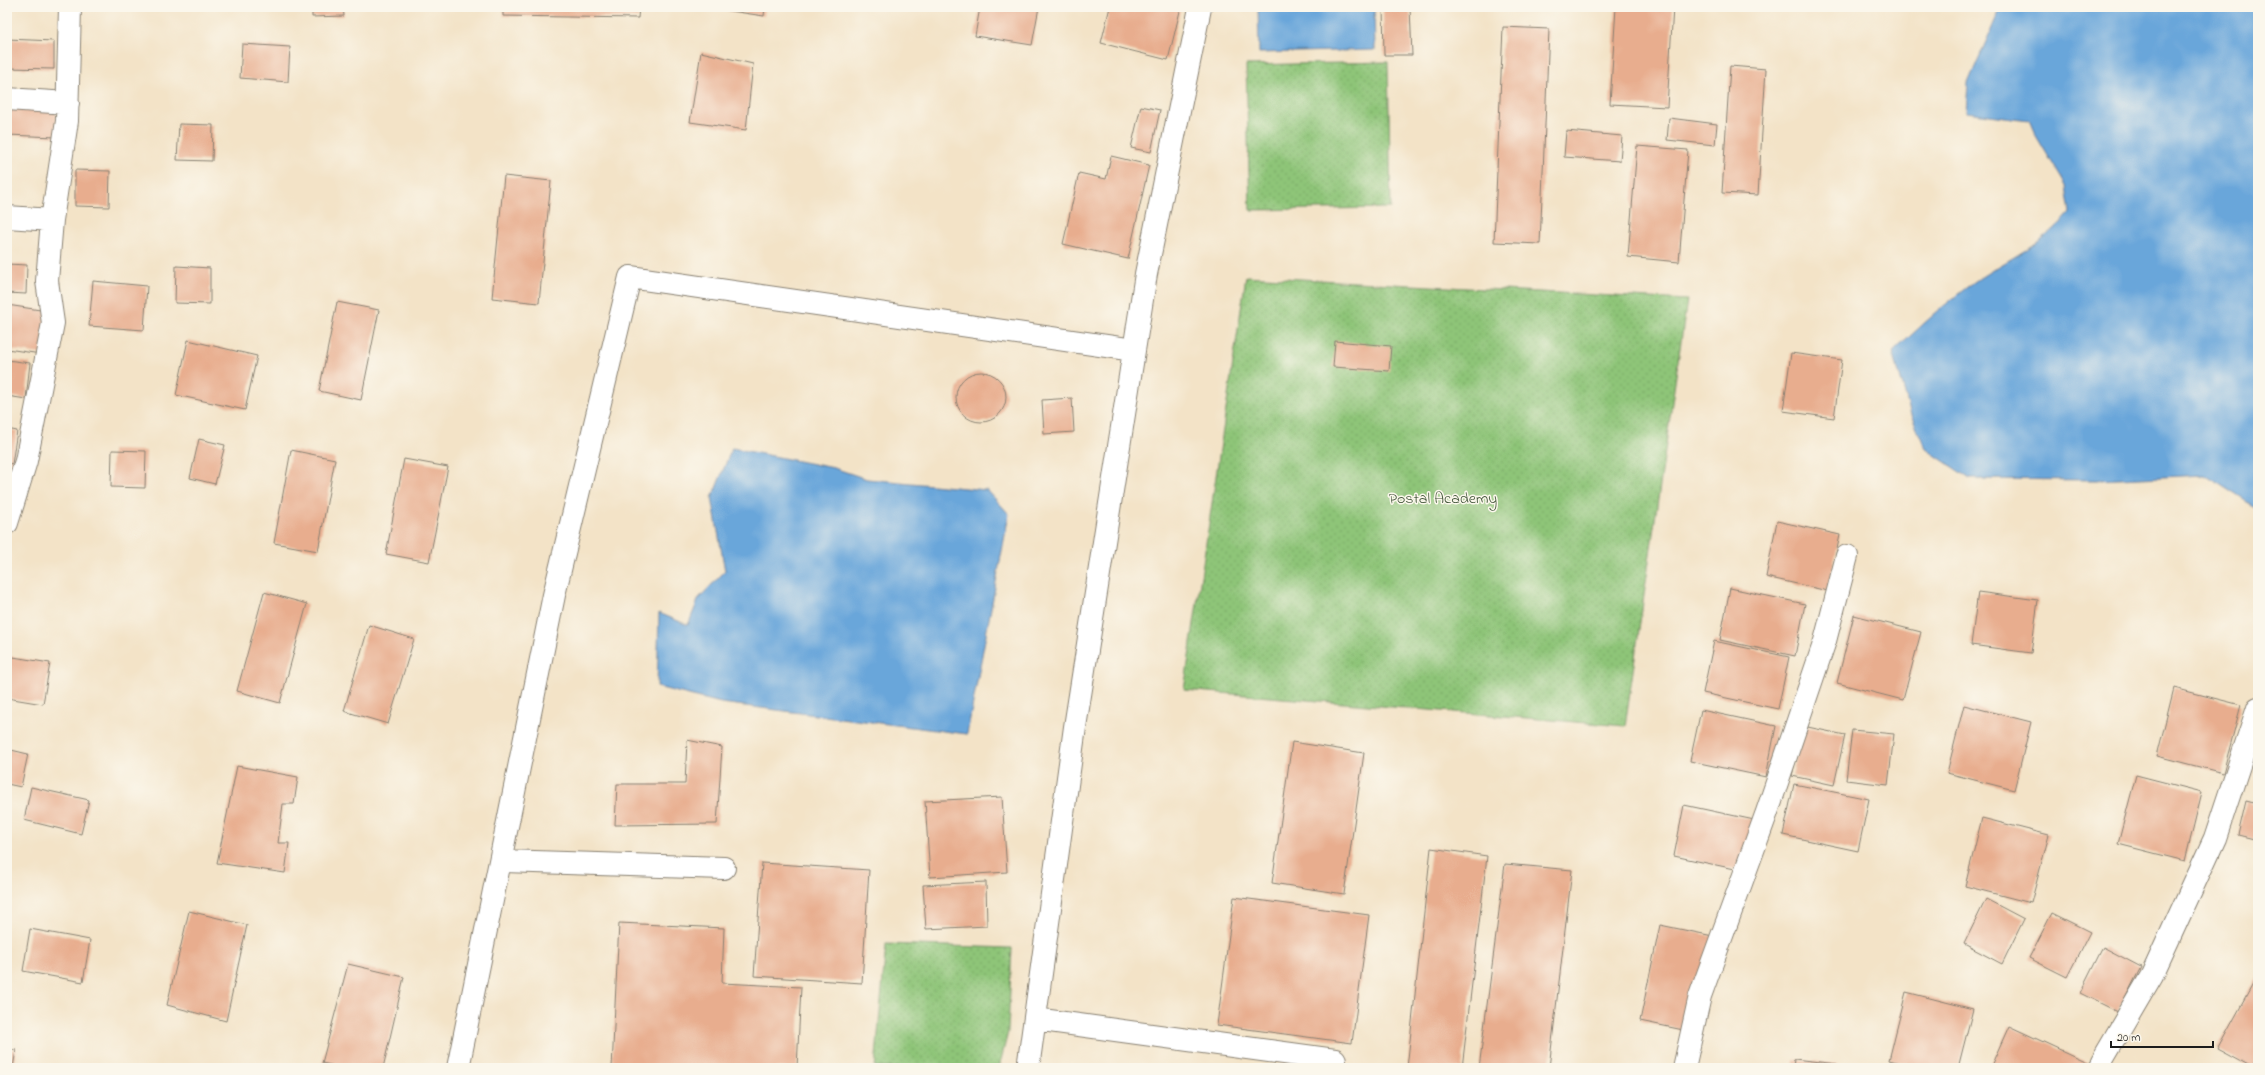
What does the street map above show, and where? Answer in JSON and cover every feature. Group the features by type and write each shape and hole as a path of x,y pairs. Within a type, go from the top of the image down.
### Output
{"street":[{"path":"7,523 26,461 53,323 47,281 52,220 67,121 70,7"},
{"path":"1028,1068 1075,727 1146,274 1200,8"},
{"path":"7,98 68,103"},
{"path":"7,217 52,220"},
{"path":"458,1068 554,595 630,277 1134,350"},
{"path":"1684,1068 1700,996 1767,812 1825,641 1847,556"},
{"path":"2099,1068 2102,1060 2152,975 2215,838 2258,708"},
{"path":"500,861 724,868"},
{"path":"1035,1019 1335,1060"}],"green space":[{"path":"1388,62 1391,208 1250,210 1246,65"},
{"name":"Postal Academy","path":"1246,276 1687,300 1625,726 1184,690"},
{"path":"886,944 1012,948 1008,1032 999,1068 875,1068"}],"water":[{"path":"1258,7 1374,7 1375,50 1259,53"},
{"path":"2001,7 2258,7 2258,509 2205,475 2097,480 1970,479 1926,449 1911,415 1893,352 1963,290 2036,243 2070,213 2066,186 2035,134 2029,120 1966,112 1968,83"},
{"path":"732,448 834,468 867,479 987,490 1009,514 967,734 721,703 657,687 659,613 688,625 699,598 725,571 712,498"}],"building":[{"path":"312,7 343,7 344,16 312,17"},
{"path":"503,7 639,7 638,18 503,16"},
{"path":"717,7 765,7 764,16 717,9"},
{"path":"980,7 1039,7 1032,45 975,36"},
{"path":"1110,7 1181,7 1168,60 1101,43"},
{"path":"1383,7 1410,7 1412,55 1384,55"},
{"path":"1616,7 1673,7 1667,107 1610,104"},
{"path":"1503,27 1549,29 1540,244 1494,242"},
{"path":"7,39 54,41 54,69 7,68"},
{"path":"242,44 290,47 288,82 240,78"},
{"path":"701,52 753,64 746,130 690,122"},
{"path":"1730,66 1766,69 1758,195 1722,193"},
{"path":"7,106 57,108 56,137 7,135"},
{"path":"1141,106 1160,110 1151,152 1131,148"},
{"path":"1669,118 1717,124 1715,145 1667,140"},
{"path":"179,124 213,125 212,161 177,160"},
{"path":"1566,131 1622,136 1620,161 1564,157"},
{"path":"1637,146 1688,150 1679,262 1628,257"},
{"path":"1111,156 1149,165 1128,259 1063,244 1079,173 1106,179"},
{"path":"75,170 110,171 109,207 75,206"},
{"path":"504,176 551,181 539,303 492,298"},
{"path":"7,264 27,265 26,294 7,293"},
{"path":"176,266 210,268 210,304 175,303"},
{"path":"93,281 147,286 144,330 89,326"},
{"path":"337,302 379,310 361,400 319,391"},
{"path":"7,305 47,311 41,354 7,349"},
{"path":"188,340 257,356 245,410 176,395"},
{"path":"1335,341 1391,346 1389,371 1333,367"},
{"path":"1791,353 1842,360 1834,418 1783,411"},
{"path":"7,360 30,363 26,399 7,396"},
{"path":"986,372 991,373 999,379 1005,387 1005,407 999,415 991,421 976,422 971,421 963,415 957,407 956,392 957,387 963,379 971,373"},
{"path":"1072,398 1074,432 1044,434 1042,400"},
{"path":"7,429 17,431 12,464 7,463"},
{"path":"199,439 225,445 215,484 190,478"},
{"path":"112,450 146,451 145,488 111,487"},
{"path":"291,450 335,459 318,551 274,543"},
{"path":"404,459 448,467 429,562 386,554"},
{"path":"1777,521 1840,535 1828,591 1766,577"},
{"path":"1730,588 1805,604 1795,656 1720,640"},
{"path":"264,592 307,604 280,703 237,691"},
{"path":"1978,592 2038,600 2031,653 1971,645"},
{"path":"1854,615 1921,632 1903,700 1837,683"},
{"path":"369,625 414,639 388,724 344,711"},
{"path":"1714,641 1789,657 1778,709 1703,693"},
{"path":"7,656 50,663 43,704 7,698"},
{"path":"2174,688 2241,705 2223,773 2157,756"},
{"path":"1964,705 2031,722 2014,790 1947,773"},
{"path":"1701,710 1776,726 1766,777 1690,761"},
{"path":"1803,726 1845,735 1834,785 1792,776"},
{"path":"1852,730 1894,734 1888,785 1846,780"},
{"path":"687,740 722,747 717,824 615,825 617,784 685,784"},
{"path":"1292,742 1364,753 1344,894 1272,883"},
{"path":"7,749 28,754 21,787 7,784"},
{"path":"237,766 298,777 294,804 283,804 278,843 289,843 285,873 217,863"},
{"path":"2136,775 2202,792 2185,861 2118,844"},
{"path":"1794,784 1869,799 1858,851 1783,835"},
{"path":"31,787 89,800 81,834 24,820"},
{"path":"1002,797 1007,872 930,877 925,801"},
{"path":"2246,801 2258,804 2258,840 2238,835"},
{"path":"1684,805 1759,821 1749,872 1674,856"},
{"path":"1982,818 2049,835 2031,903 1965,886"},
{"path":"1431,848 1487,856 1462,1068 1407,1068"},
{"path":"762,863 869,870 862,983 754,976"},
{"path":"1505,864 1572,870 1549,1068 1479,1068"},
{"path":"986,882 987,926 926,929 923,885"},
{"path":"1234,897 1369,915 1352,1043 1217,1025"},
{"path":"1986,899 2024,919 2002,964 1964,944"},
{"path":"189,911 247,925 226,1021 167,1005"},
{"path":"2052,913 2090,932 2067,977 2029,958"},
{"path":"619,923 724,928 722,983 801,987 797,1068 612,1068"},
{"path":"1660,925 1713,936 1693,1032 1640,1021"},
{"path":"30,929 90,940 83,982 23,971"},
{"path":"2103,947 2141,967 2118,1012 2080,993"},
{"path":"348,964 404,977 383,1068 343,1068 322,1063"},
{"path":"2258,974 2258,1059 2252,1068 2217,1049"},
{"path":"1906,992 1973,1009 1958,1068 1920,1068 1889,1060"},
{"path":"2009,1026 2093,1065 2091,1068 1990,1068"},
{"path":"7,1049 16,1050 13,1068 7,1068"},
{"path":"1794,1059 1837,1064 1836,1068 1793,1068"}]}
